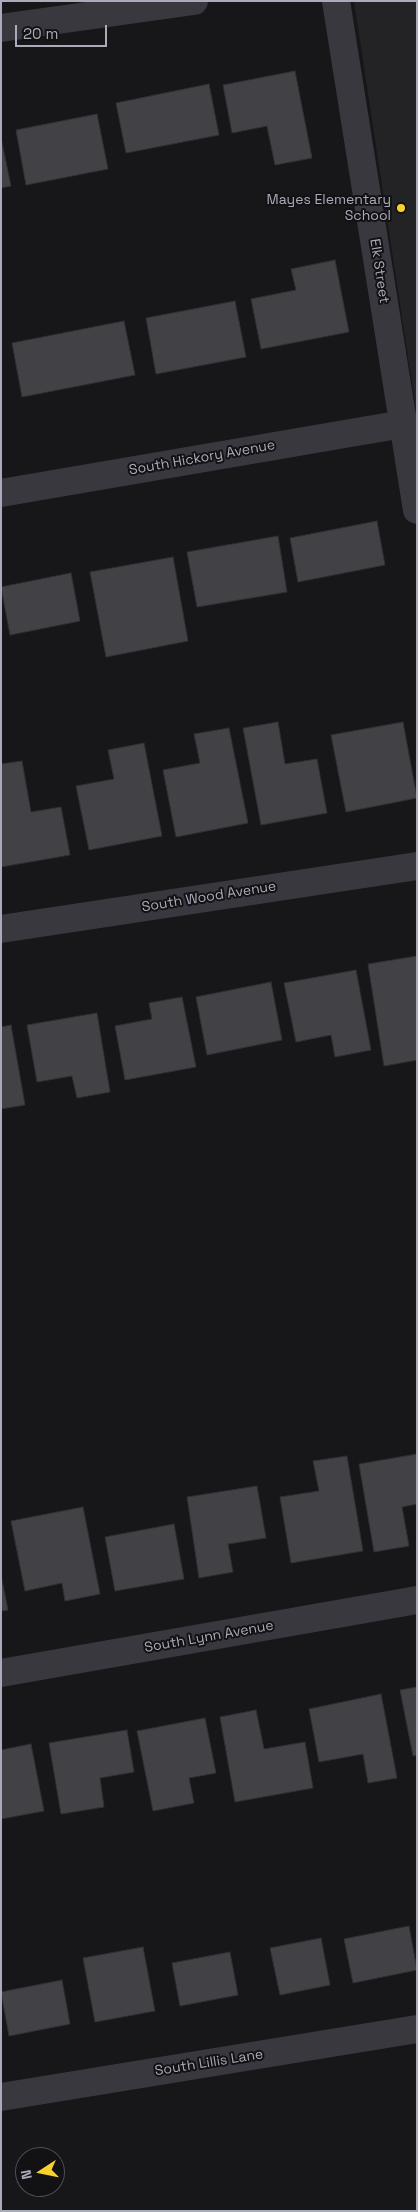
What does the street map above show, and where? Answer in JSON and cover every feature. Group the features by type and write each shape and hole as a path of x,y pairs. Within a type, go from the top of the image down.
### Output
{"street":[{"path":"1,28 194,1"},
{"name":"Elk Street","path":"336,1 417,510"},
{"name":"South Hickory Avenue","path":"1,492 403,424"},
{"name":"South Wood Avenue","path":"1,929 417,866"},
{"name":"South Lynn Avenue","path":"1,1673 417,1600"},
{"name":"South Lillis Lane","path":"1,2097 417,2029"}],"shaded area":[{"name":"Mayes Elementary School","path":"354,1 417,1 417,416"}],"building":[{"path":"295,71 312,158 275,165 267,126 232,133 223,85"},
{"path":"209,84 219,135 126,153 116,103"},
{"path":"97,114 108,169 26,185 16,130"},
{"path":"1,138 11,186 1,188"},
{"path":"335,260 349,332 261,349 251,299 296,290 291,269"},
{"path":"235,301 246,357 156,374 146,318"},
{"path":"124,321 135,375 22,397 12,343"},
{"path":"377,521 385,565 298,582 290,538"},
{"path":"278,536 287,592 197,607 187,552"},
{"path":"173,557 188,641 106,657 90,572"},
{"path":"71,573 80,621 10,635 1,587"},
{"path":"278,722 285,764 317,759 327,813 261,825 243,728"},
{"path":"403,722 417,798 346,812 331,735"},
{"path":"229,728 248,823 176,837 163,770 200,763 194,734"},
{"path":"144,743 162,836 89,850 76,786 114,779 108,750"},
{"path":"22,761 31,812 61,807 70,855 1,867 1,764"},
{"path":"417,956 417,1060 384,1066 368,964"},
{"path":"356,970 371,1050 335,1057 331,1035 296,1042 284,983"},
{"path":"271,982 282,1040 207,1055 196,997"},
{"path":"182,997 196,1067 125,1080 115,1026 152,1019 149,1003"},
{"path":"97,1013 110,1092 77,1098 72,1076 37,1082 27,1025"},
{"path":"11,1025 25,1105 1,1109 1,1027"},
{"path":"417,1454 417,1504 402,1507 409,1546 374,1552 359,1464"},
{"path":"347,1456 363,1551 291,1563 280,1497 319,1491 313,1461"},
{"path":"257,1486 266,1538 228,1544 233,1572 199,1578 187,1497"},
{"path":"83,1507 100,1594 65,1601 62,1583 25,1591 11,1521"},
{"path":"174,1524 184,1579 115,1591 105,1537"},
{"path":"1,1575 8,1610 1,1611"},
{"path":"417,1687 417,1755 413,1756 400,1690"},
{"path":"381,1694 397,1778 368,1783 363,1754 319,1762 309,1709"},
{"path":"256,1710 264,1749 305,1742 313,1788 235,1802 220,1717"},
{"path":"205,1718 216,1773 189,1778 194,1803 153,1811 137,1731"},
{"path":"127,1730 134,1772 100,1778 104,1807 61,1814 49,1743"},
{"path":"31,1744 44,1811 1,1819 1,1750"},
{"path":"409,1926 417,1970 353,1983 344,1939"},
{"path":"321,1938 330,1985 280,1995 270,1948"},
{"path":"143,1947 155,2011 95,2022 83,1958"},
{"path":"230,1952 238,1995 180,2006 172,1963"},
{"path":"62,1980 70,2024 9,2036 1,1992"}],"place":[{"name":"Mayes Elementary School","path":"401,208"}]}
